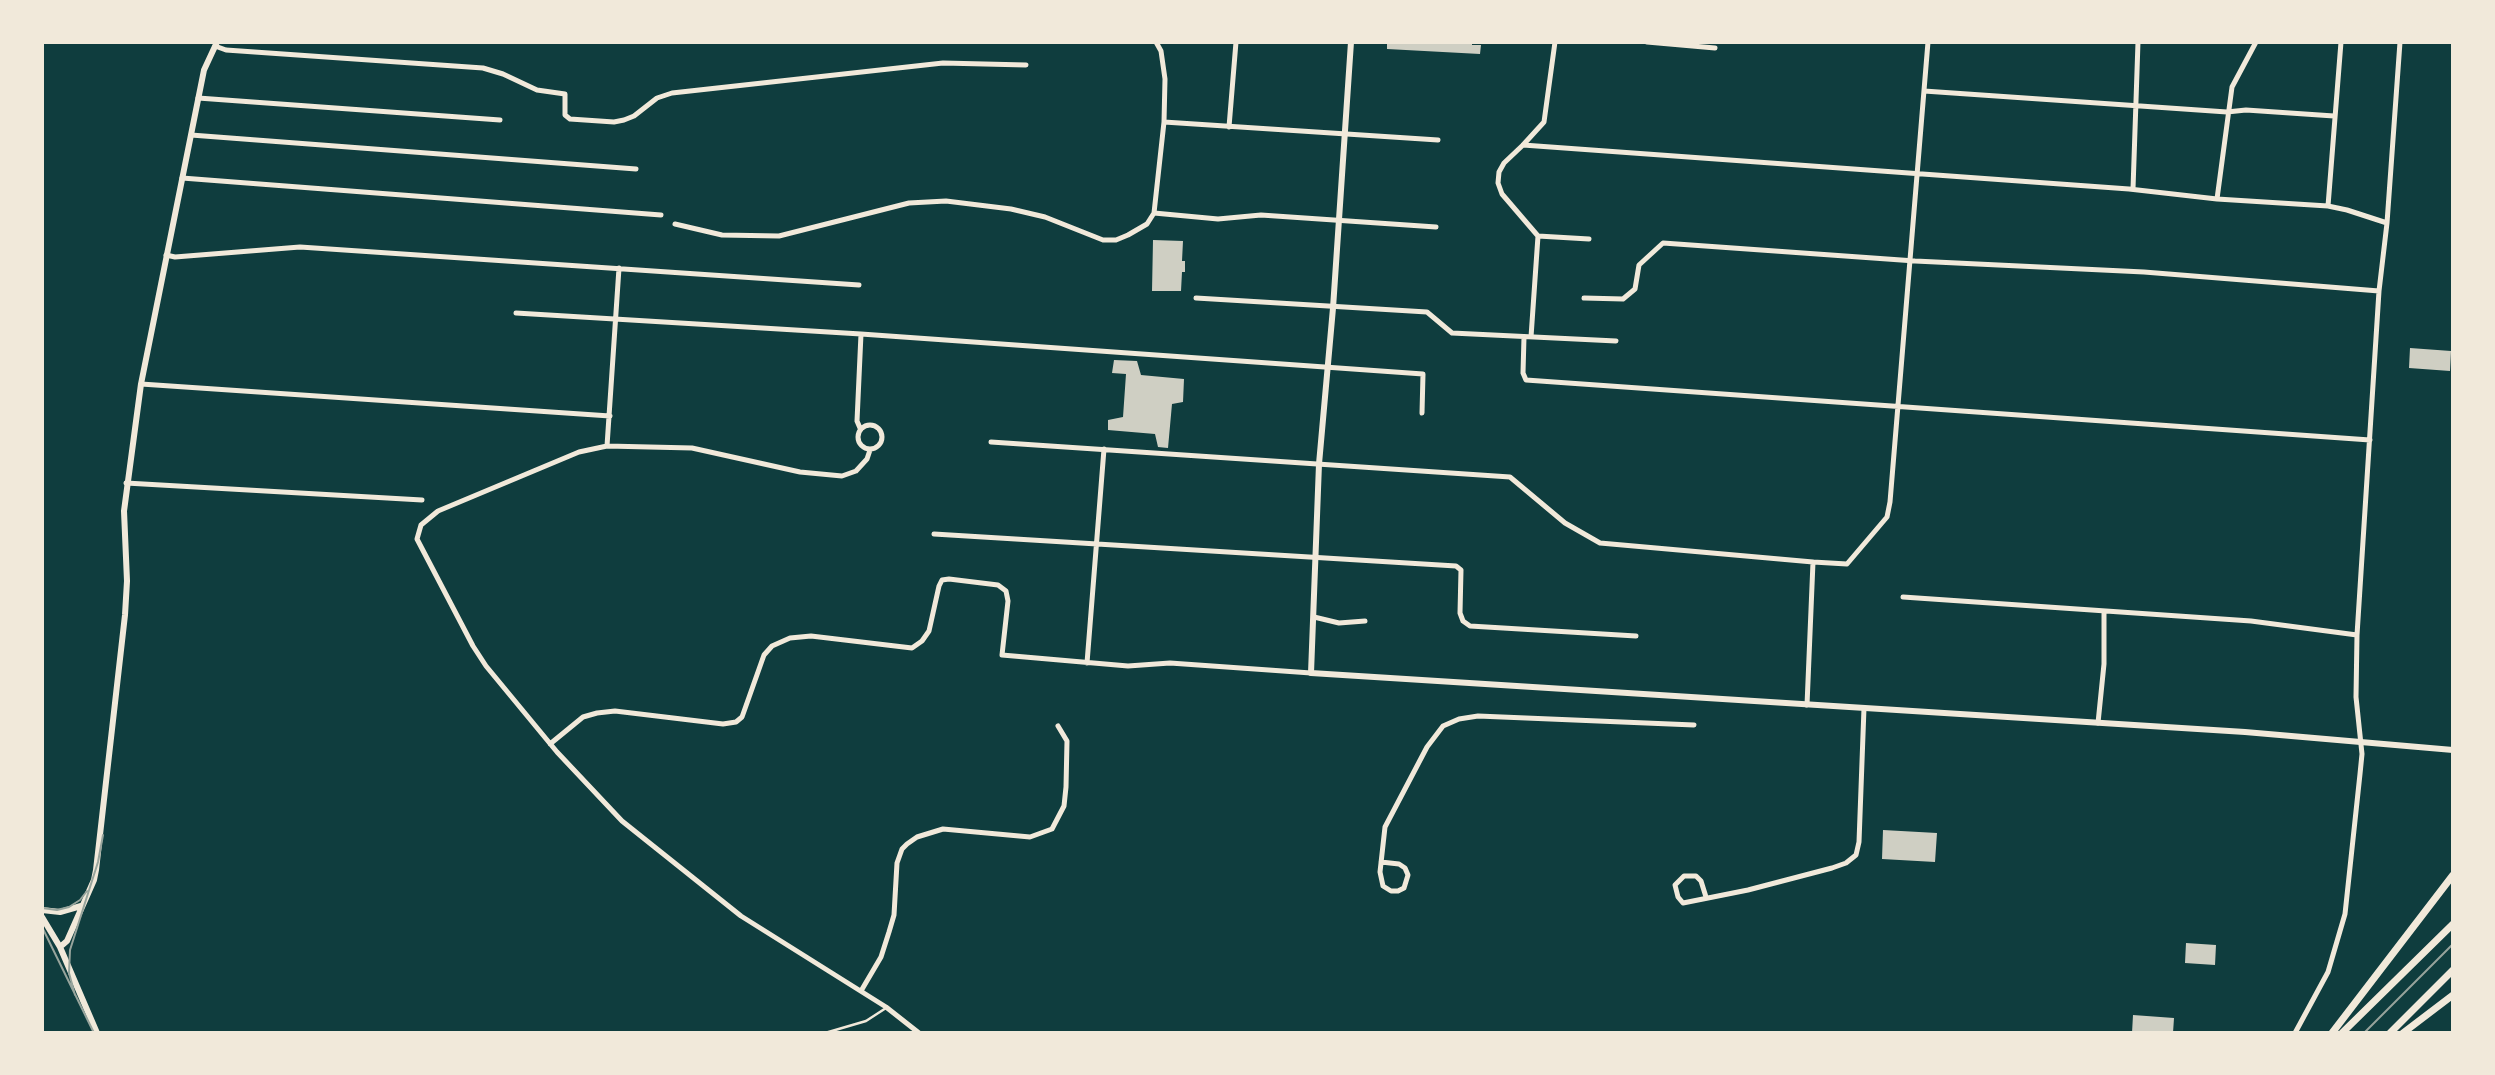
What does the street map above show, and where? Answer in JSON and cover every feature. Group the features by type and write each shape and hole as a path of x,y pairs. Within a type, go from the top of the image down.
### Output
{"main road":[{"path":"2332,1033 2453,876"},
{"path":"2342,1033 2453,925"},
{"path":"2390,1033 2453,970"},
{"path":"2403,1033 2453,995"}],"street":[{"path":"675,224 723,234 779,236 909,203 946,201 1045,217 1103,240 1116,240 1147,224 1154,213 1164,122 1165,79 1161,51 1156,42"},
{"path":"1230,127 1236,42"},
{"path":"1311,673 1319,464 1334,308 1351,42"},
{"path":"1555,42 1547,114 1540,127 1504,163 1499,172 1498,183 1502,194 1538,236 1589,239"},
{"path":"1647,42 1715,48"},
{"path":"992,442 1510,477 1565,523 1600,543 1847,564 1886,517 1899,405 1928,42"},
{"path":"2133,189 2138,42"},
{"path":"2217,199 2232,87 2256,42"},
{"path":"2328,206 2341,42"},
{"path":"2295,1033 2328,972 2344,914 2360,774 2361,742 2356,696 2357,635 2379,291 2387,223 2400,42"},
{"path":"60,947 67,941 96,870 125,615 126,483 141,384 198,98 204,70 216,44 226,50 463,65 503,74 537,90 565,94 565,115 570,119 614,122 634,116 657,98 672,93 943,62 1026,65"},
{"path":"251,52 253,44"},
{"path":"1924,91 2227,112 2246,110 2334,116"},
{"path":"198,98 499,120"},
{"path":"1164,122 1438,140"},
{"path":"191,135 636,169"},
{"path":"1524,145 2133,189 2217,199 2328,206 2347,209 2387,223"},
{"path":"182,178 661,215"},
{"path":"1154,213 1218,219 1261,215 1436,227"},
{"path":"1538,236 1523,373 1526,380 2370,440"},
{"path":"1584,298 1623,299 1635,289 1639,265 1663,243 1910,261 2144,272 2379,291"},
{"path":"166,255 175,257 300,247 859,285"},
{"path":"607,446 620,268"},
{"path":"1196,298 1427,312 1452,333 1616,341"},
{"path":"516,313 861,334 1423,374 1423,413"},
{"path":"861,334 858,434 860,445 870,450"},
{"path":"141,384 610,416"},
{"path":"860,428 870,424 880,429 882,440 880,445 870,450 867,459 856,471 842,477 692,448 607,446 579,452 438,512 421,524 417,539 486,666 550,744 622,821 741,916 886,1007 919,1033"},
{"path":"1087,663 1104,449"},
{"path":"126,483 422,500"},
{"path":"934,534 1456,566 1461,570 1460,613 1463,621 1470,626 1636,636"},
{"path":"1807,705 1813,562"},
{"path":"550,744 583,718 606,712 723,724 736,722 742,717 764,655 772,646 790,638 811,636 912,648 922,641 929,631 942,580 998,585 1006,591 1008,601 1002,655 1128,666 1170,663 2098,723 2450,751"},
{"path":"1903,597 2251,621 2357,635"},
{"path":"2098,723 2104,664 2104,611"},
{"path":"1314,617 1339,623 1365,621"},
{"path":"1706,897 1701,881 1696,876 1684,876 1675,885 1678,898 1683,903 1748,890 1832,868 1846,863 1856,855 1859,842 1864,708"},
{"path":"1381,862 1399,864 1405,868 1408,875 1404,888 1391,891 1382,886 1380,879 1381,862 1385,827 1427,747 1443,726 1459,719 1478,716 1695,725"},
{"path":"861,991 881,957 889,932 894,915 897,863 907,844 916,837 943,829 1030,837 1052,828 1064,806 1066,787 1067,741 1058,726"},
{"path":"42,910 60,912 81,906"},
{"path":"42,917 60,947 97,1033"}],"lane":[{"path":"825,1033 866,1021 886,1007"}],"building":[{"path":"1387,42 1472,42 1472,45 1481,45 1480,54 1387,49"},
{"path":"1153,240 1183,241 1182,261 1185,261 1185,272 1182,272 1181,291 1152,291"},
{"path":"2410,348 2451,351 2450,371 2409,368"},
{"path":"1114,360 1137,361 1141,375 1184,379 1183,402 1172,404 1168,448 1158,447 1155,434 1108,430 1108,420 1123,417 1126,374 1112,373"},
{"path":"1883,830 1937,833 1935,862 1882,859"},
{"path":"2186,943 2216,945 2215,965 2185,963"},
{"path":"2133,1015 2174,1018 2173,1033 2132,1033"}],"tram line":[{"path":"75,995 69,973 70,950 98,862 103,835"},
{"path":"42,908 57,910 69,907 87,891"},
{"path":"42,927 94,1033"},
{"path":"2364,1033 2453,944"}]}
